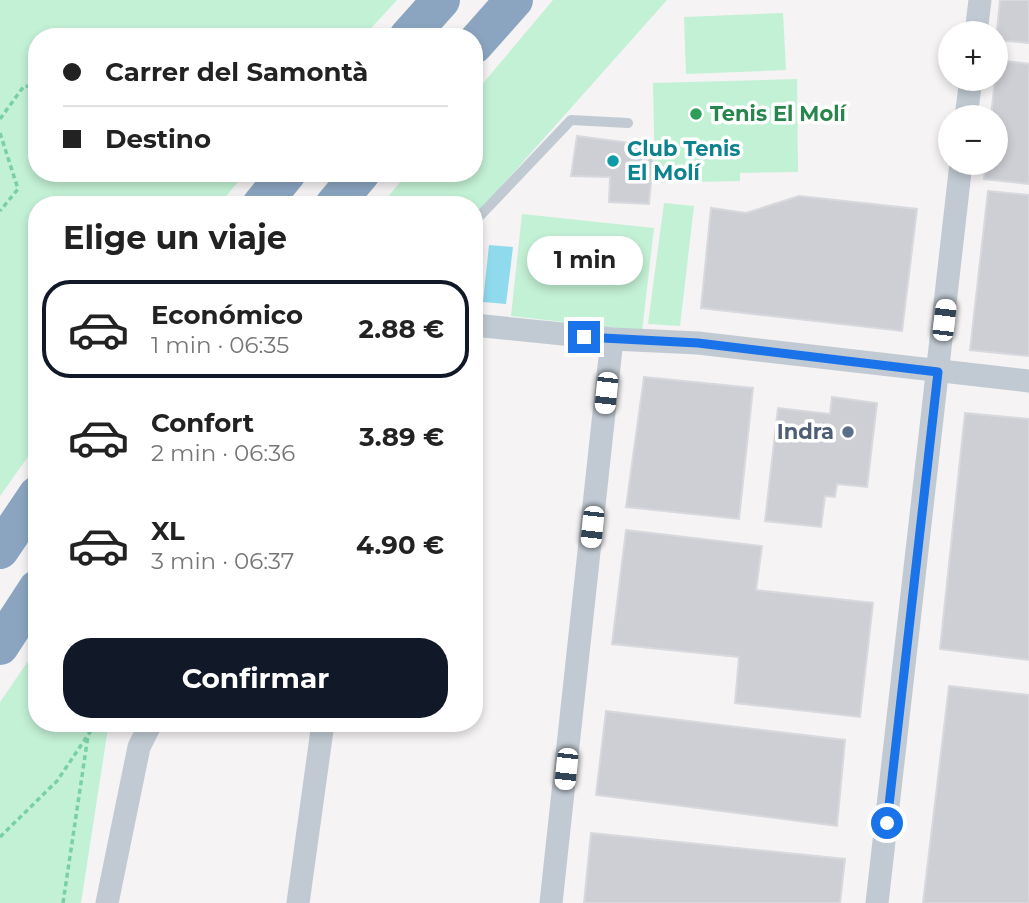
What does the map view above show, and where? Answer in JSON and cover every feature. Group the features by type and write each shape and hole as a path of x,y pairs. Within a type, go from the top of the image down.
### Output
{"highway":[{"path":"416,28 441,0"},
{"path":"483,35 514,0"},
{"path":"268,196 280,182"},
{"path":"342,196 353,182"},
{"path":"0,550 28,508"},
{"path":"0,646 28,603"}],"street":[{"path":"977,21 980,0"},
{"path":"877,903 960,175"},
{"path":"483,326 612,339 698,343 1029,381"},
{"path":"551,903 612,339"},
{"path":"107,903 139,747 146,732"},
{"path":"298,903 322,732"}],"lane":[{"path":"483,213 571,120 628,123"}],"path":[{"path":"0,119 24,86 28,86"},
{"path":"0,133 18,189 0,211"},
{"path":"0,837 57,781 90,732"},
{"path":"63,903 88,736"}],"green space":[{"path":"0,0 397,0 371,28 28,28 28,182 238,182 226,196 28,196 28,457 0,496"},
{"path":"553,0 667,0 483,207 483,196 389,196 400,182 483,182 483,83"},
{"path":"783,13 786,70 686,74 684,17"},
{"name":"Tenis El Molí","path":"797,79 798,172 740,173 740,181 655,183 653,83"},
{"path":"664,203 694,206 680,326 648,324"},
{"path":"522,214 654,228 642,331 511,316"},
{"path":"28,661 28,732 107,732 81,903 0,903 0,702"}],"water":[{"path":"489,245 513,247 506,304 483,302"}],"building":[{"path":"1000,0 1029,0 1029,43 1008,41 1008,21 998,21"},
{"path":"1008,61 1029,64 1029,184 984,179 984,175 1008,175 1008,105 992,105 994,91 1008,91"},
{"name":"Club Tenis El Molí","path":"577,136 654,146 649,204 609,202 610,177 571,176"},
{"path":"988,191 1029,195 1029,356 970,350"},
{"path":"799,196 917,209 902,331 701,308 711,208 746,213"},
{"path":"644,377 753,388 739,519 626,507"},
{"path":"832,397 877,403 867,487 837,484 835,497 825,496 821,527 765,521 778,408 830,414"},
{"path":"965,413 1029,419 1029,660 940,649"},
{"path":"626,530 762,546 756,590 873,603 860,717 735,703 739,657 612,644"},
{"path":"949,686 1029,695 1029,903 923,903"},
{"path":"606,711 845,740 837,826 596,795"},
{"path":"591,833 845,859 840,903 584,903"}],"place":[{"name":"Tenis El Molí","path":"696,114"},
{"name":"Club Tenis El Molí","path":"613,161"},
{"name":"Indra","path":"848,432"}],"route":[{"path":"584,337 698,343 938,372 887,823"}]}
